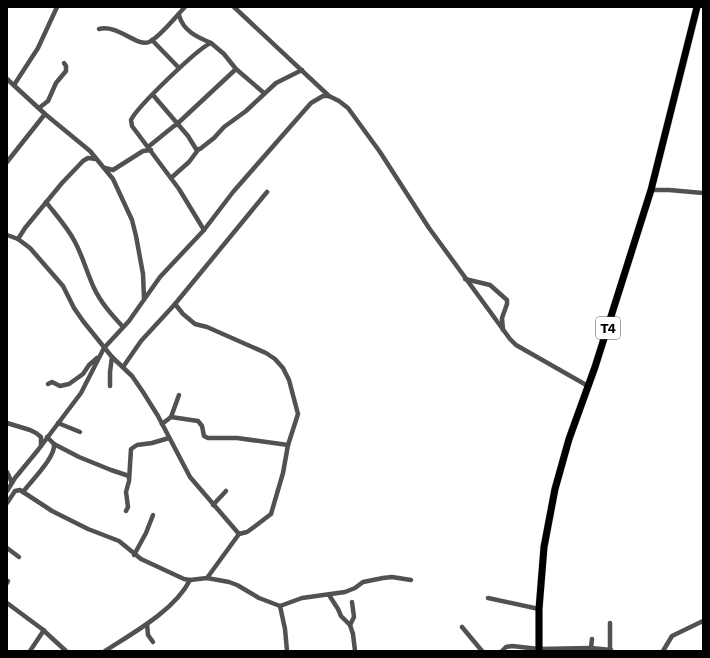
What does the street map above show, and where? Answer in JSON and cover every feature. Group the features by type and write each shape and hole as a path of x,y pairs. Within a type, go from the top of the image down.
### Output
{"highway":[{"name":"T4","path":"539,650 539,609 544,547 555,489 569,439 598,360 651,190 697,7"}],"street":[{"path":"14,85 38,48 57,7"},
{"path":"99,28 108,27 119,31 140,43 148,42 152,40 186,7"},
{"path":"234,7 329,96 348,108 369,136 414,206 465,279 516,345 588,386"},
{"path":"178,15 184,26 191,33 211,43 224,54 236,69 264,93"},
{"path":"152,40 179,68"},
{"path":"204,230 185,197 132,126 131,120 179,68 203,47 211,43"},
{"path":"39,108 48,101 56,83 66,70 64,63"},
{"path":"103,168 113,170 143,151 149,149 178,124 236,69"},
{"path":"171,178 189,162 198,150 202,149 224,127 246,111 264,93 284,78 302,70"},
{"path":"7,79 90,152 113,179 132,220 143,274 144,298"},
{"path":"153,95 198,150"},
{"path":"7,491 81,393 104,348 124,327 166,269 189,248 233,192 311,103 323,96 329,96"},
{"path":"7,162 45,114"},
{"path":"143,151 144,141"},
{"path":"18,239 46,202 83,161 88,158 96,159"},
{"path":"113,170 113,179"},
{"path":"651,190 703,193"},
{"path":"123,367 141,341 175,304 267,192"},
{"path":"46,202 75,241 94,288 102,302 124,327"},
{"path":"7,235 18,239 30,248 63,286 74,308 83,321 104,348 137,384 162,424 190,477 239,534"},
{"path":"465,279 481,282 490,286 506,300 507,304 502,318 504,331"},
{"path":"175,304 183,314 195,324 207,327 266,353 274,359 283,368 289,380 298,414 288,445 283,473 271,514 247,532 239,534 207,578"},
{"path":"48,384 52,382 60,386 69,384 83,374 89,365 99,357"},
{"path":"110,386 112,357"},
{"path":"162,424 171,417 179,395"},
{"path":"171,417 198,421 202,426 204,436 208,438 237,438 288,445"},
{"path":"7,422 36,433 41,437 41,446"},
{"path":"58,422 80,432"},
{"path":"47,437 54,444 79,457 130,476"},
{"path":"126,511 128,507 126,492 130,476 130,452 133,446 152,444 169,438"},
{"path":"23,492 52,455 54,444"},
{"path":"122,473 130,470"},
{"path":"7,472 12,483"},
{"path":"7,503 15,491 20,490 52,511 88,529 119,542 134,555 157,567 190,580 207,578 229,582 259,598 280,606 302,598 345,592 355,588 363,582 383,578 400,578 411,580"},
{"path":"213,505 226,491"},
{"path":"134,555 146,533 153,515"},
{"path":"7,548 19,557"},
{"path":"106,651 159,615 183,592 190,580"},
{"path":"329,595 341,616 350,625 353,634 355,651"},
{"path":"488,598 539,609"},
{"path":"350,625 354,617 352,602"},
{"path":"7,603 44,630 66,651"},
{"path":"280,606 285,629 287,651"},
{"path":"663,651 672,636 703,621"},
{"path":"502,651 506,647 512,646 539,650 591,648 610,650 610,623"},
{"path":"147,624 148,635 153,642"},
{"path":"462,627 482,651"},
{"path":"30,651 44,630"},
{"path":"591,648 592,639"}]}
